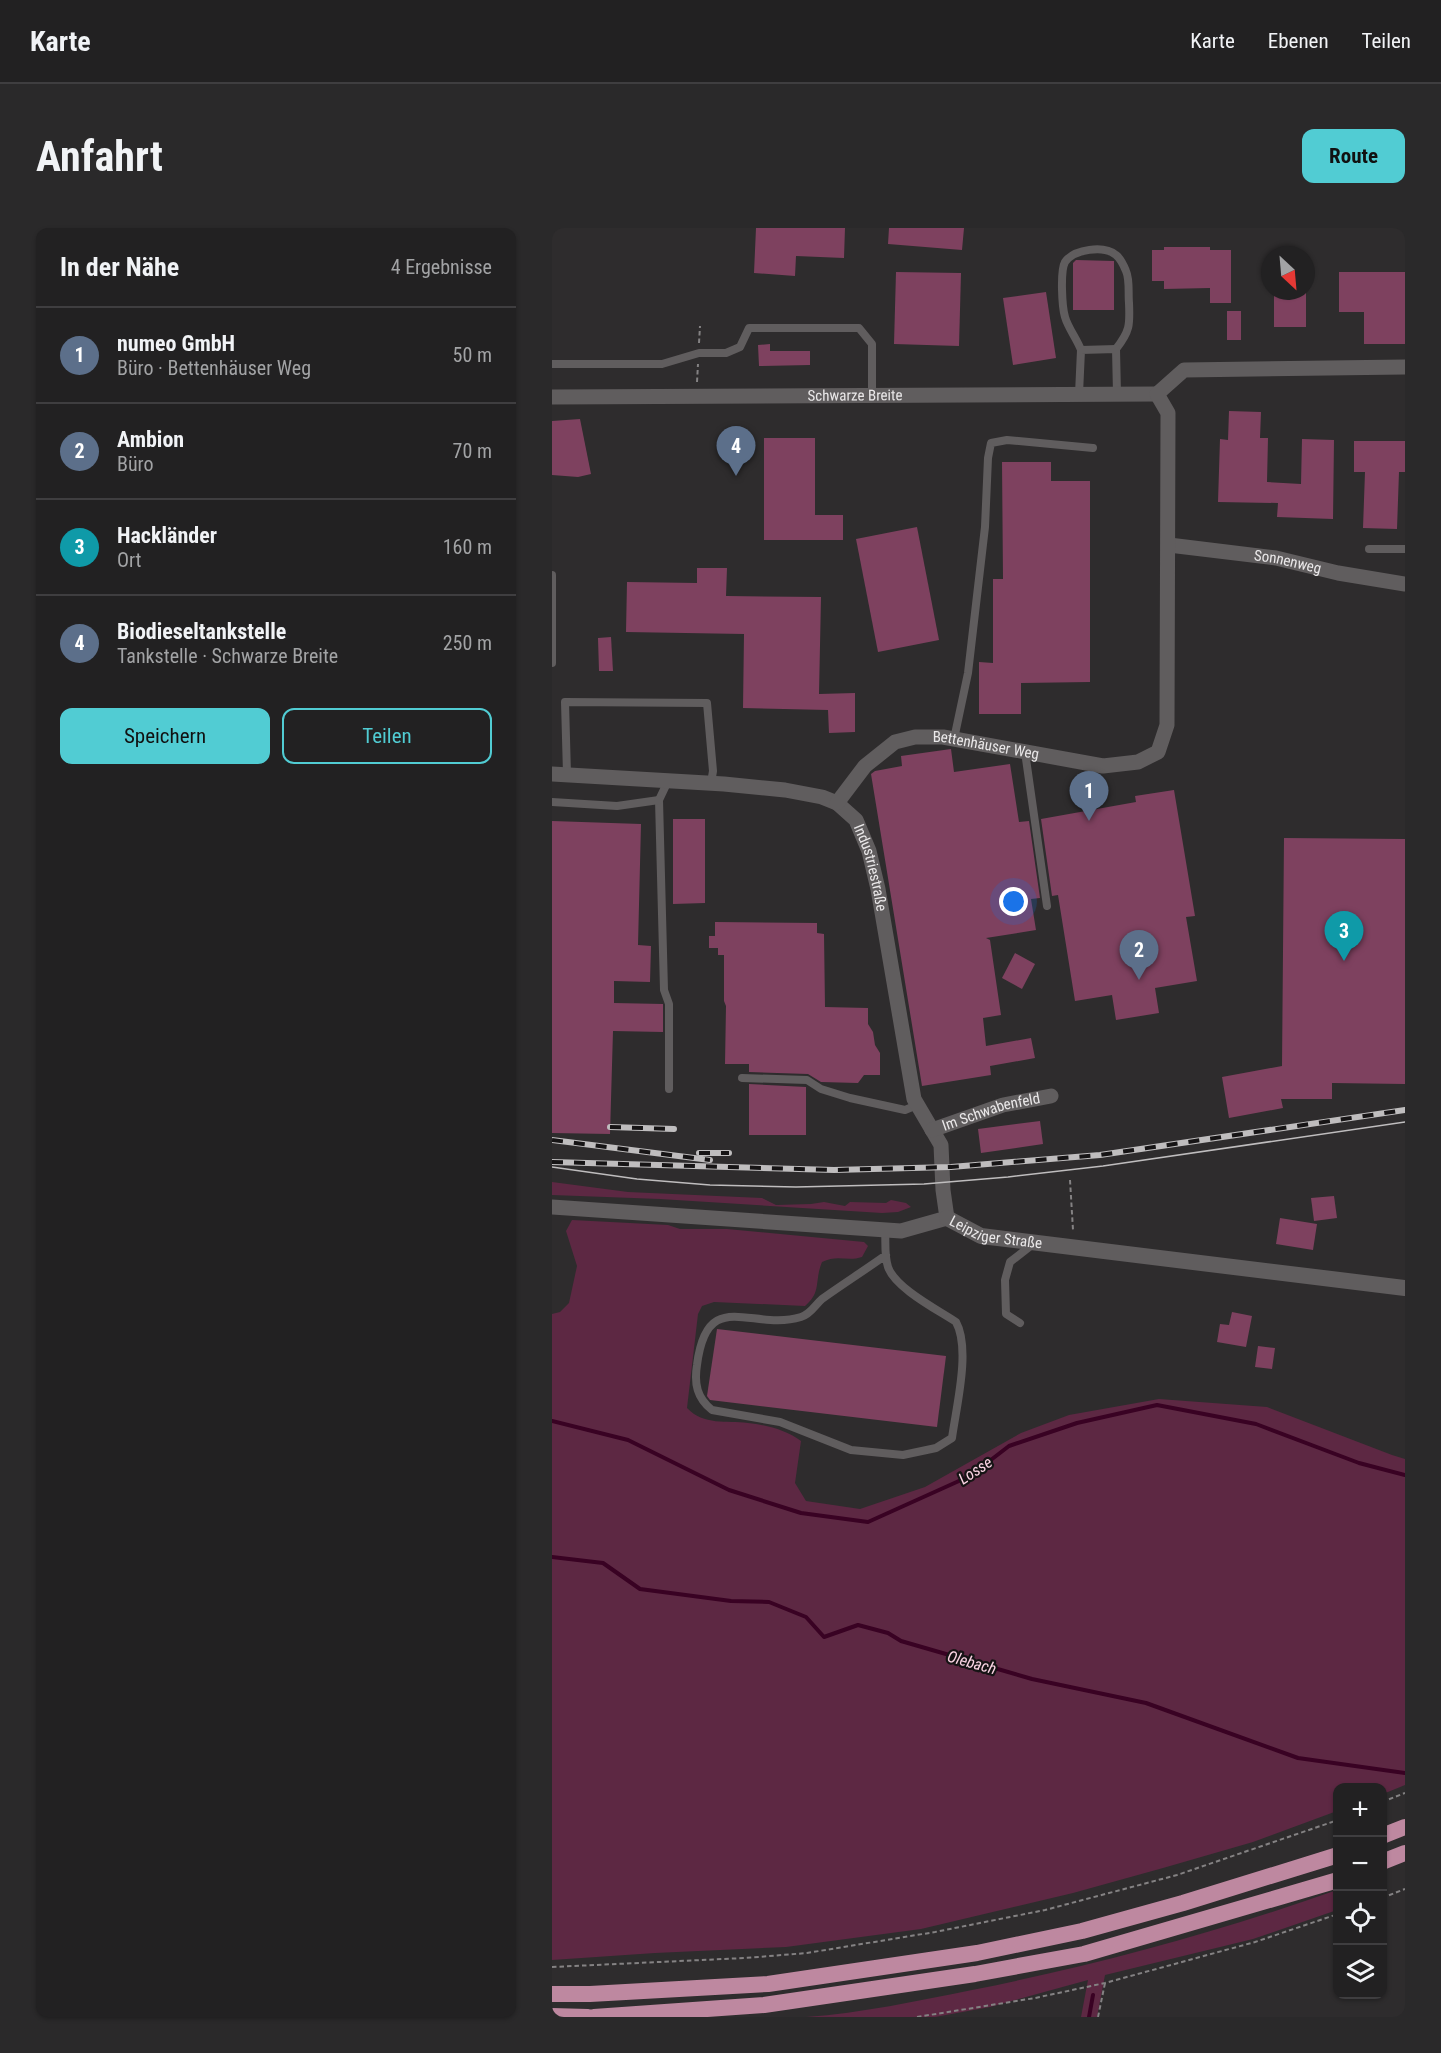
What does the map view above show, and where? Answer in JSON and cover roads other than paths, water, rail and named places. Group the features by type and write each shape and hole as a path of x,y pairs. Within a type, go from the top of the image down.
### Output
{"highway":[{"path":"1387,1834 1405,1827"},
{"path":"1387,1860 1405,1853"},
{"path":"552,1994 768,1984 977,1953 1082,1931 1183,1903 1333,1857"},
{"path":"594,2017 764,2005 997,1970 1084,1954 1333,1881"},
{"path":"552,2016 588,2017"}],"street":[{"path":"1168,544 1168,413 1157,394 1184,370 1405,367"},
{"name":"Schwarze Breite","path":"552,397 1157,394"},
{"name":"Sonnenweg","path":"1168,544 1276,558 1338,573 1405,584"},
{"name":"Bettenhäuser Weg","path":"837,804 865,766 895,742 915,737 954,739 1103,766 1138,762 1158,752 1167,725 1168,544"},
{"name":"Industriestraße","path":"560,774 785,790 822,797 837,804 856,820 869,851 878,889 914,1099 941,1145 947,1218"},
{"name":"Im Schwabenfeld","path":"933,1130 1003,1105 1051,1096"},
{"name":"Leipziger Straße","path":"552,1207 901,1231 947,1218 981,1236 1405,1288"}],"lane":[{"path":"1079,394 1081,350 1065,317 1062,276 1064,264 1071,256 1098,250 1116,255 1127,273 1130,326 1126,337 1116,349 1117,394"},
{"path":"552,364 662,363 699,353 726,353 740,347 749,328 859,328 872,344 872,396"},
{"path":"1081,350 1116,349"},
{"path":"954,739 968,673 991,443 1007,440 1093,448"},
{"path":"1369,549 1405,549"},
{"path":"552,575 552,663"},
{"path":"560,774 565,702 707,703 713,771 711,783"},
{"path":"1025,752 1047,906"},
{"path":"668,781 659,800 664,990 669,1004 669,1089"},
{"path":"552,802 617,806 659,800"},
{"path":"742,1078 807,1080 821,1089 859,1100 905,1110 917,1105"},
{"path":"885,1230 886,1255 892,1276 956,1323 961,1331 963,1357 952,1438 936,1448 903,1455 851,1450 780,1422 712,1410 704,1404 696,1384 698,1354 704,1332 718,1319 743,1316 781,1320 802,1317 820,1301 886,1255"},
{"path":"1020,1323 1006,1314 1005,1280 1010,1262 1034,1243"}],"waterway":[{"name":"Losse","path":"552,1421 628,1440 729,1490 801,1513 868,1522 970,1476 1009,1446 1077,1423 1157,1405 1256,1424 1359,1463 1405,1475"},
{"name":"Olebach","path":"552,1557 603,1563 640,1589 731,1601 769,1602 806,1617 824,1637 858,1625 888,1633 901,1641 1032,1679 1146,1703 1298,1758 1405,1773"},
{"path":"1089,2017 1093,1995"}],"tram line":[{"path":"552,1167 637,1179 710,1185 796,1187 924,1184 1103,1166 1405,1122"}],"railway":[{"path":"552,1162 834,1170 951,1167 1100,1155 1405,1110"},
{"path":"610,1127 674,1129"},
{"path":"552,1140 710,1160"},
{"path":"699,1153 729,1153"}],"place":[{"name":"Biodieseltankstelle","path":"736,476"},
{"name":"numeo GmbH","path":"1089,821"},
{"name":"Hackländer","path":"1344,961"},
{"name":"Ambion","path":"1139,980"}]}
